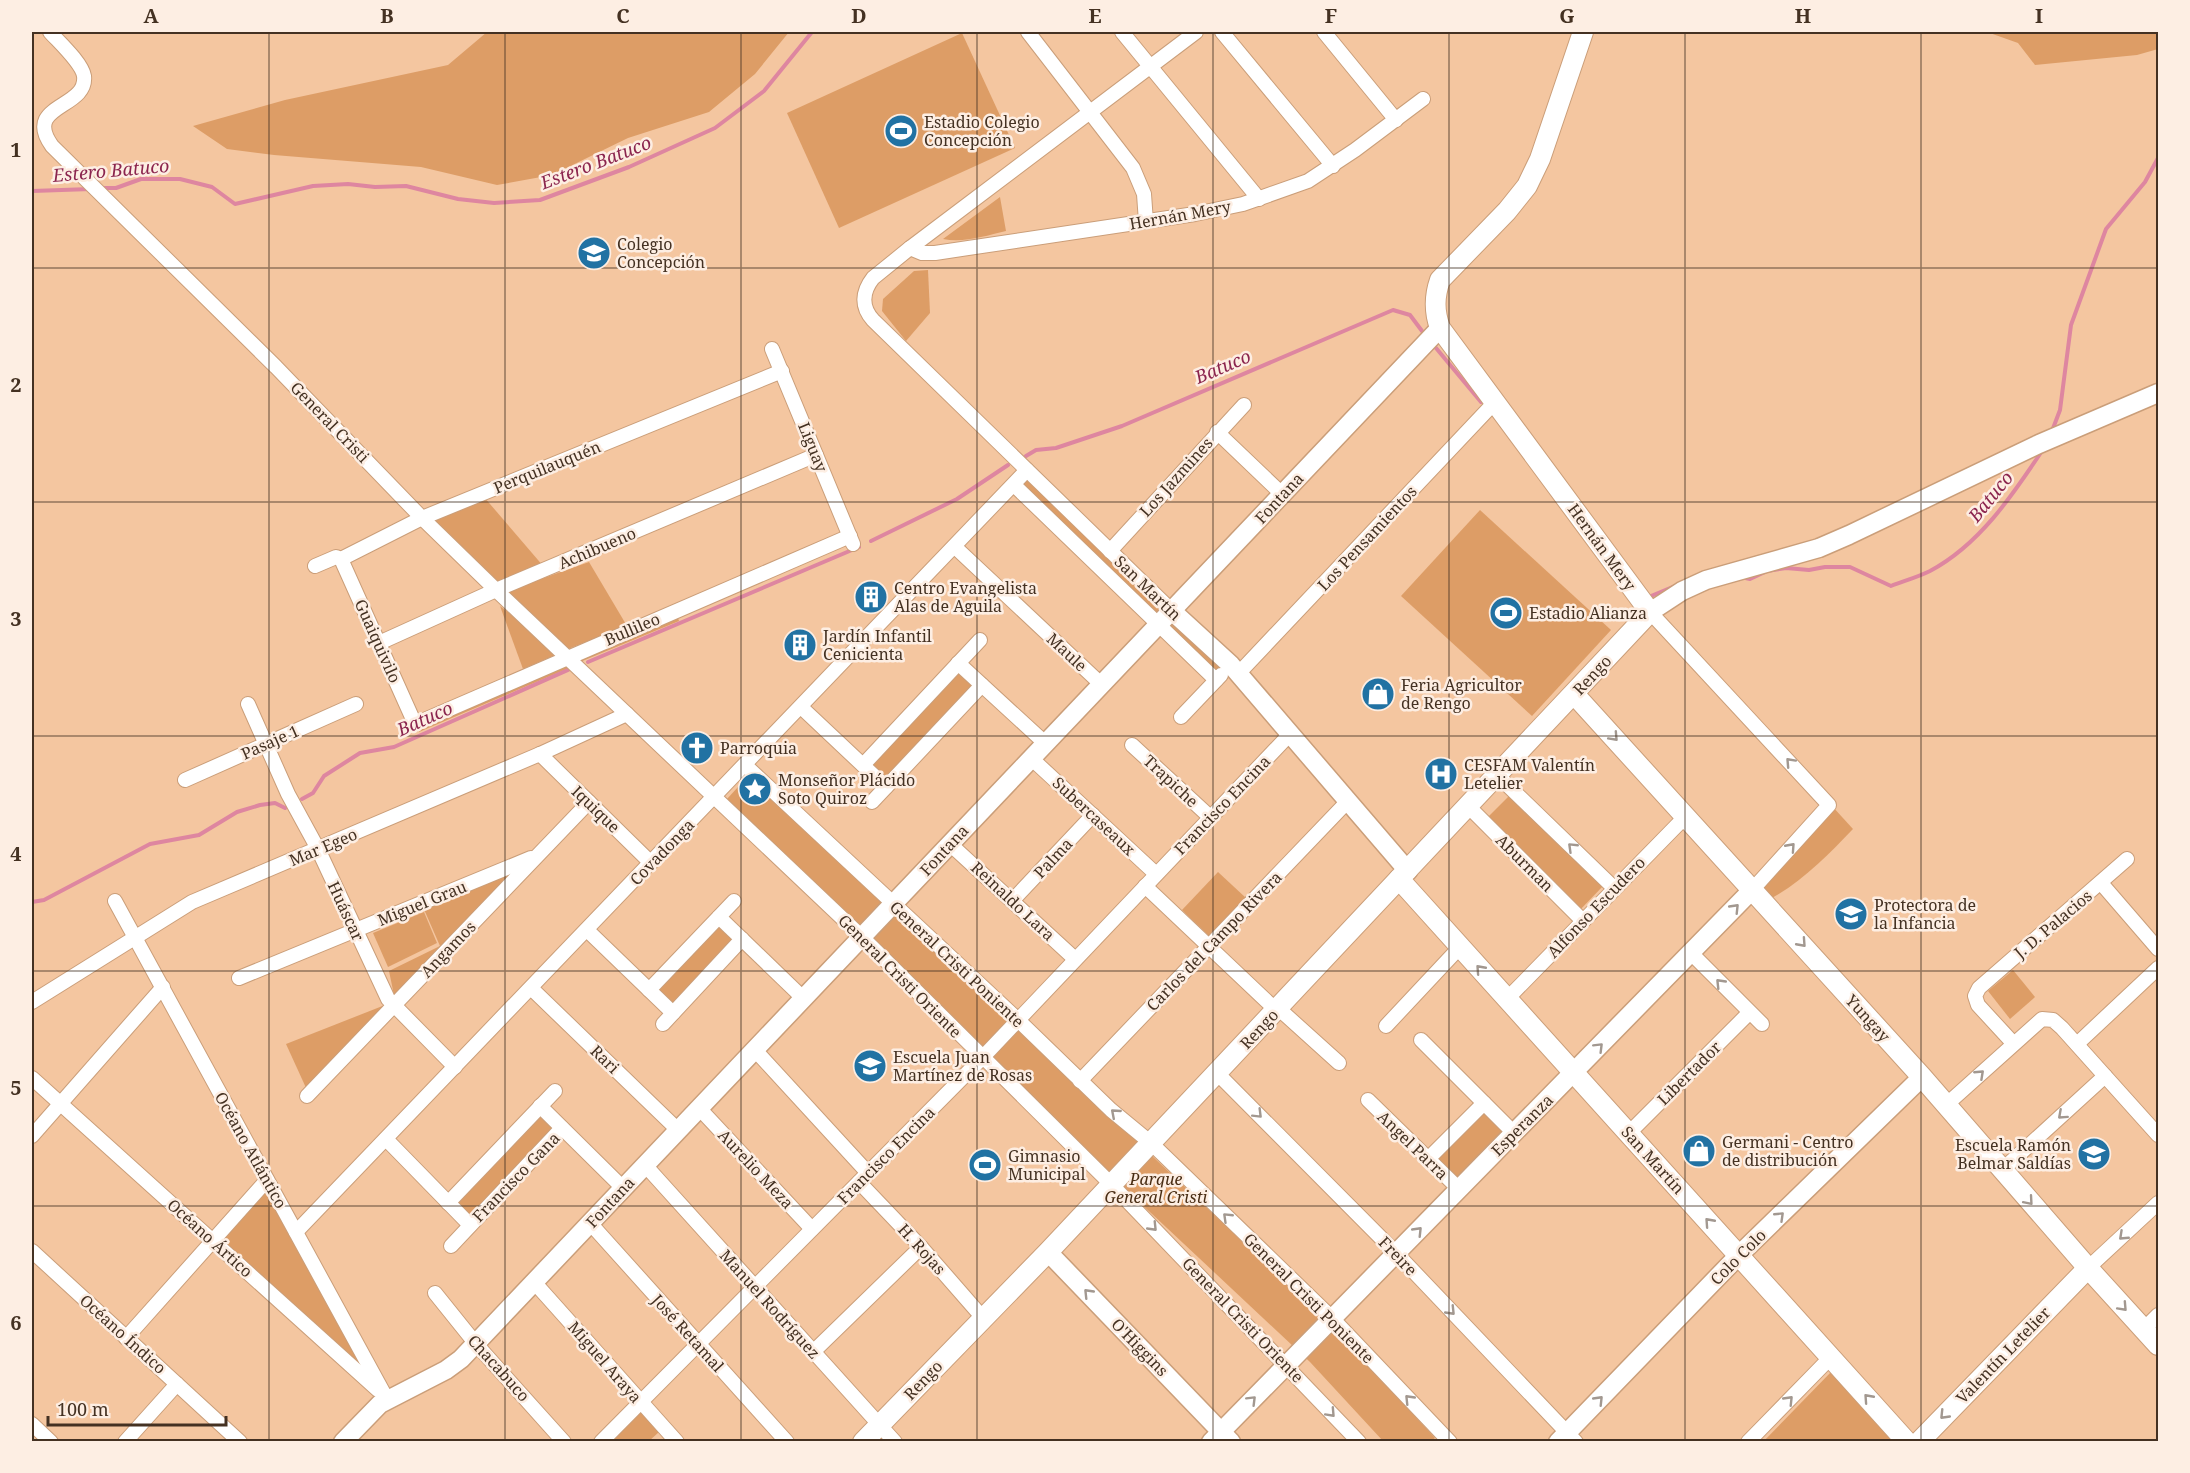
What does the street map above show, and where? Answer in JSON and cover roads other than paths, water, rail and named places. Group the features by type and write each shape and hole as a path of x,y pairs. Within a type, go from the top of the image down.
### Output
{"main road":[{"path":"1440,328 1435,302 1440,280 1507,211 1527,186 1540,159 1583,32"},
{"name":"Hernán Mery","path":"1440,328 1650,612"},
{"name":"Rengo","path":"863,1442 1112,1185 1650,612"},
{"name":"Yungay","path":"1574,694 1922,1077 2158,1345"},
{"name":"San Martín","path":"1403,875 1460,947 1907,1442"},
{"name":"Valentín Letelier","path":"1919,1442 2088,1268"}],"street":[{"name":"General Cristi","path":"50,32 73,58 84,77 83,85 78,93 50,115 43,128 52,146 276,367 422,518 714,797"},
{"path":"1122,32 1259,199"},
{"path":"910,248 1196,32"},
{"path":"1222,32 1333,166"},
{"path":"1324,32 1396,120"},
{"path":"1036,34 1138,176 1144,194 1146,222"},
{"name":"Hernán Mery","path":"910,248 922,253 935,253 1146,222 1244,204 1308,181 1333,166 1423,99"},
{"name":"San Martín","path":"910,248 868,284 864,303 869,315 1110,551 1216,680"},
{"name":"Fontana","path":"343,1442 373,1410 387,1399 446,1370 476,1344 1440,328"},
{"name":"Liguay","path":"772,349 851,541"},
{"name":"Perquilauquén","path":"315,566 336,557 341,559 422,518 782,371"},
{"path":"1650,612 1682,591 1706,580 1819,548 1850,535 2039,444 2158,393"},
{"name":"Los Pensamientos","path":"1181,717 1216,680 1235,670 1495,402"},
{"name":"Los Jazmines","path":"1110,551 1244,405"},
{"path":"1217,432 1282,494"},
{"name":"Achibueno","path":"379,643 496,590 816,455"},
{"name":"Covadonga","path":"296,1232 1027,470"},
{"name":"San Martín","path":"1014,485 1166,617 1235,670 1348,801 1403,875"},
{"name":"Bullileo","path":"415,724 568,656 851,541"},
{"name":"Maule","path":"955,547 1101,684"},
{"name":"Guaiquivilo","path":"341,559 415,724"},
{"name":"Hernán Mery","path":"1650,612 1829,805"},
{"path":"863,765 980,640"},
{"path":"958,663 1045,743"},
{"path":"872,802 982,685"},
{"name":"Huáscar","path":"248,704 288,795 318,849 355,930 394,1006 455,1067"},
{"name":"Pasaje 1","path":"185,780 356,704"},
{"path":"801,707 886,787"},
{"name":"Mar Egeo","path":"32,1002 192,902 540,754 627,714"},
{"name":"Francisco Encina","path":"601,1442 983,1057 1290,734"},
{"name":"Trapiche","path":"1132,745 1210,817"},
{"name":"Iquique","path":"540,754 651,863"},
{"name":"Subercaseaux","path":"1031,758 1156,874"},
{"name":"General Cristi Poniente","path":"746,765 1111,1110 1151,1143 1332,1318 1450,1442"},
{"path":"1497,775 1614,888"},
{"name":"General Cristi Oriente","path":"714,797 862,937 1112,1185 1359,1442"},
{"name":"Carlos del Campo Rivera","path":"1080,1081 1348,801"},
{"name":"Angamos","path":"307,1096 589,802"},
{"name":"Esperanza","path":"1221,1438 1286,1364 1691,953 1829,805"},
{"name":"Aburman","path":"1468,806 1583,921"},
{"name":"Palma","path":"1012,901 1093,815"},
{"name":"Alfonso Escudero","path":"1507,999 1686,816"},
{"name":"Reinaldo Lara","path":"950,843 1075,959"},
{"name":"Miguel Grau","path":"239,978 538,855"},
{"name":"J. D. Palacios","path":"2013,1043 1978,1005 1975,996 1979,988 2127,859"},
{"path":"2101,883 2158,949"},
{"path":"1145,886 1277,1009 1339,1063"},
{"name":"Océano Atlántico","path":"115,901 387,1399"},
{"path":"650,990 734,901"},
{"path":"719,917 803,999"},
{"path":"587,930 673,1013"},
{"path":"663,1024 742,939"},
{"path":"1386,1026 1460,947"},
{"path":"1691,953 1762,1024"},
{"path":"2077,1044 2158,968"},
{"path":"32,1136 163,987"},
{"name":"Rari","path":"531,988 678,1130"},
{"name":"Libertador","path":"1629,1133 1749,1013"},
{"path":"1946,1105 2042,1019 2053,1020 2156,1128"},
{"path":"1422,1040 1514,1133"},
{"name":"H. Rojas","path":"755,1050 984,1318"},
{"name":"Freire","path":"1217,1073 1396,1253 1567,1438"},
{"path":"2002,1170 2105,1076"},
{"name":"Colo Colo","path":"1567,1438 1739,1255 1922,1077"},
{"name":"Océano Ártico","path":"32,1078 387,1399"},
{"name":"Francisco Gana","path":"448,1203 555,1090"},
{"name":"Angel Parra","path":"1368,1100 1459,1189"},
{"path":"1428,1159 1484,1103"},
{"name":"Francisco Gana","path":"540,1106 623,1188"},
{"name":"Aurelio Meza","path":"699,1108 812,1229"},
{"name":"Francisco Gana","path":"451,1246 562,1128"},
{"name":"Francisco Gana","path":"386,1139 470,1225"},
{"name":"Manuel Rodríguez","path":"645,1165 896,1442"},
{"path":"126,1338 267,1180"},
{"path":"2088,1268 2158,1203"},
{"name":"José Retamal","path":"590,1223 787,1442"},
{"path":"813,1352 921,1246"},
{"name":"Océano Índico","path":"32,1251 240,1442"},
{"name":"O'Higgins","path":"1048,1252 1221,1438"},
{"name":"Miguel Araya","path":"534,1282 677,1442"},
{"name":"Chacabuco","path":"435,1293 476,1344 564,1442"},
{"path":"2144,1329 2158,1315"},
{"path":"1748,1442 1831,1357"},
{"path":"125,1442 177,1384"},
{"path":"32,1424 51,1442"}],"waterway":[{"name":"Estero Batuco","path":"101,188 116,188 141,179 180,179 212,187 235,204 313,186 348,184 375,187 406,186 458,199 494,203 540,200 629,167 715,128 764,91 812,32"},
{"name":"Batuco","path":"2052,431 2060,410 2071,325 2106,229 2145,182 2158,158"},
{"name":"Estero Batuco","path":"32,191 91,189"},
{"name":"Batuco","path":"1026,456 1036,450 1056,448 1122,426 1393,310 1410,315 1422,331"},
{"name":"Batuco","path":"1436,348 1481,402"},
{"name":"Batuco","path":"1741,577 1750,579 1767,571 1786,568 1809,570 1825,567 1850,567 1891,586 1921,575 1948,560 1979,533 2006,502 2042,451"},
{"name":"Batuco","path":"871,541 957,499 1008,465"},
{"name":"Batuco","path":"588,662 859,547"},
{"name":"Batuco","path":"1651,596 1675,586"},
{"name":"Batuco","path":"302,799 313,793 324,776 360,753 394,747 568,670"},
{"name":"Batuco","path":"32,902 44,900 150,844 199,835 237,812 260,805 275,803 285,808"}],"place":[{"name":"Estadio Colegio Concepción","path":"901,131"},
{"name":"Colegio Concepción","path":"594,253"},
{"name":"Centro Evangelista Alas de Aguila","path":"871,597"},
{"name":"Estadio Alianza","path":"1506,613"},
{"name":"Jardín Infantil Cenicienta","path":"800,645"},
{"name":"Feria Agricultor de Rengo","path":"1378,694"},
{"name":"Parroquia","path":"697,748"},
{"name":"CESFAM Valentín Letelier","path":"1441,774"},
{"name":"Monseñor Plácido Soto Quiroz","path":"755,789"},
{"name":"Protectora de la Infancia","path":"1851,914"},
{"name":"Escuela Juan Martínez de Rosas","path":"870,1066"},
{"name":"Germani - Centro de distribución","path":"1699,1151"},
{"name":"Escuela Ramón Belmar Saldías","path":"2094,1154"},
{"name":"Gimnasio Municipal","path":"985,1165"}],"park label":[{"name":"Parque General Cristi","path":"1156,1188"}]}
